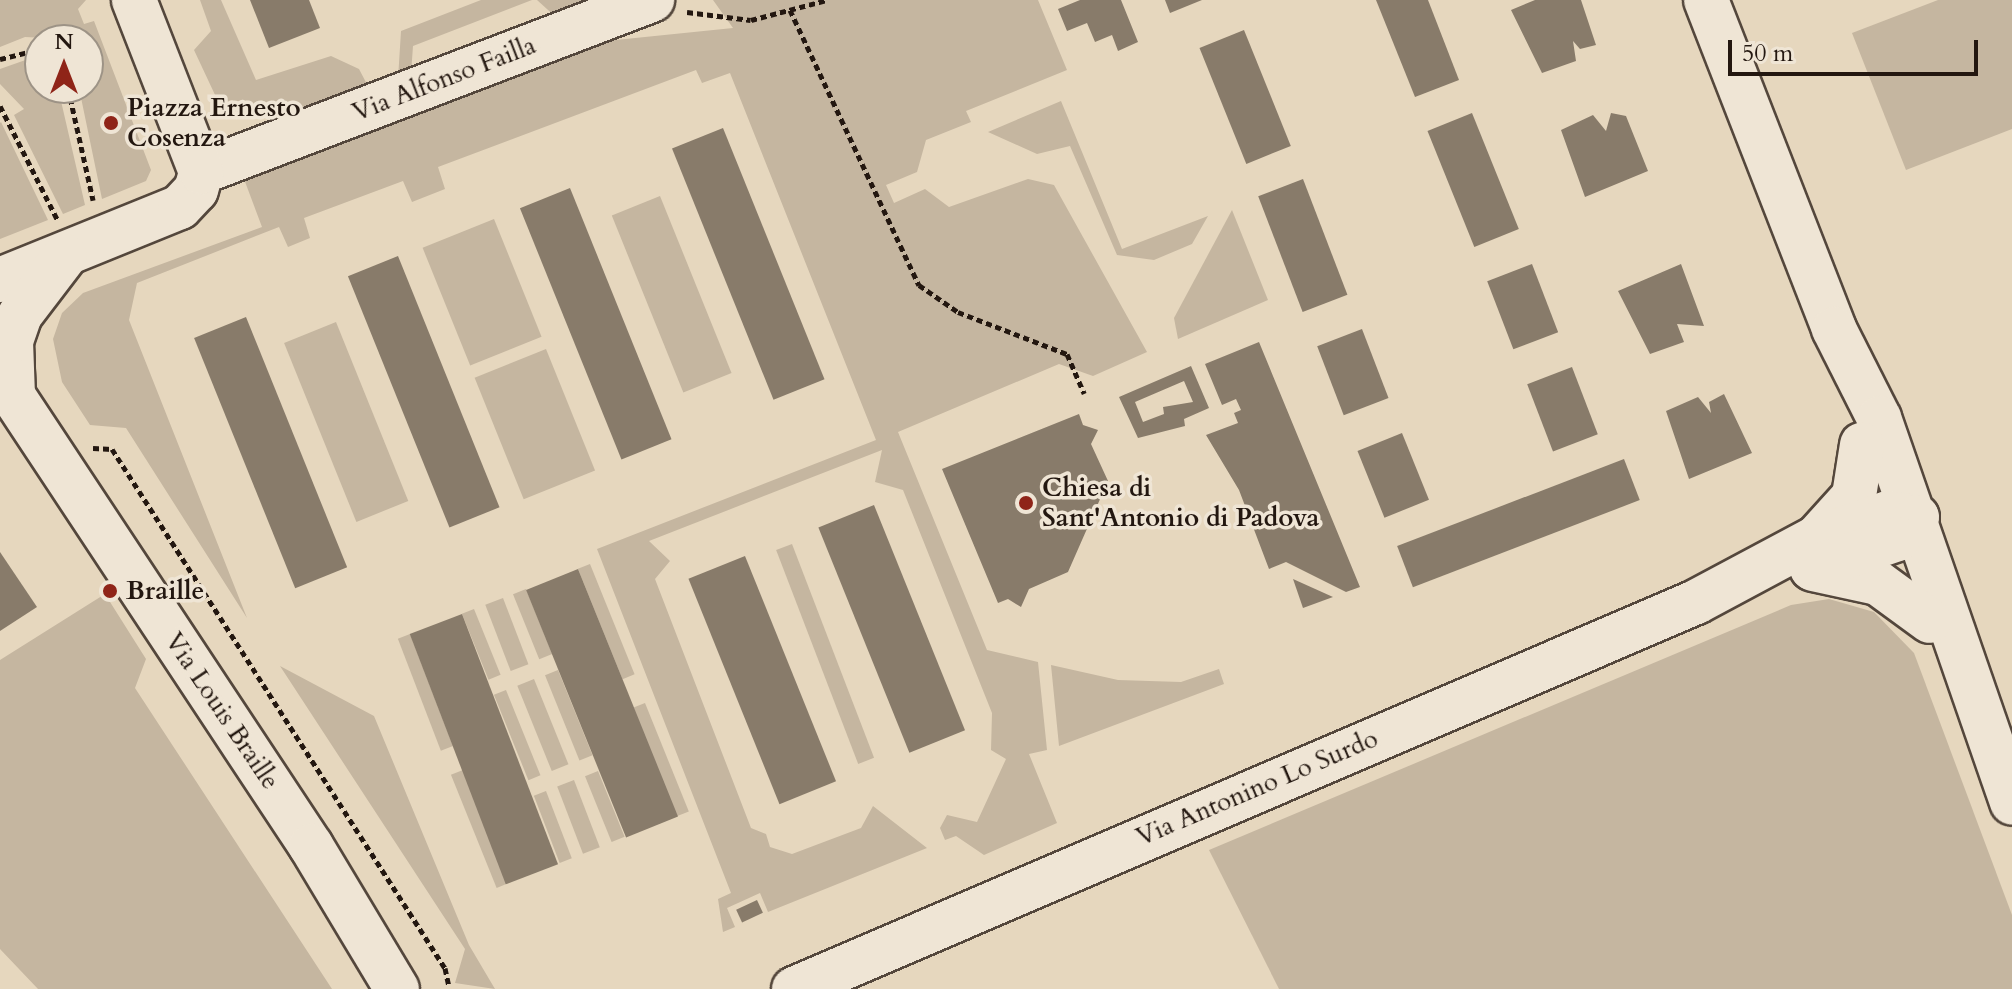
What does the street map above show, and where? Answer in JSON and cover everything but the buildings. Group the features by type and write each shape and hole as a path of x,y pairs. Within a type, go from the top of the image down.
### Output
{"street":[{"path":"0,280 79,226 180,207 219,165 134,0"},
{"name":"Via Alfonso Failla","path":"219,165 652,0"},
{"path":"1706,0 1834,329 1879,418 1901,523 1930,621 1997,761"},
{"path":"6,386 11,341 20,315 79,226"},
{"path":"1834,329 1862,445 1901,523 2012,803"},
{"name":"Via Louis Braille","path":"6,386 311,846"},
{"path":"1814,553 1854,496 1862,445"},
{"path":"1814,553 1901,523"},
{"path":"1814,553 1878,583 1930,621"},
{"name":"Via Antonino Lo Surdo","path":"772,989 806,982 1814,553"},
{"path":"311,846 443,989"},
{"path":"311,846 397,989"}],"path":[{"path":"652,0 703,17 751,20 827,0"},
{"path":"790,10 919,285 958,312 1067,354 1084,393"},
{"path":"0,59 24,53"},
{"path":"69,104 79,226"},
{"path":"0,106 79,226"},
{"path":"84,447 112,449 437,955 443,989"}],"shaded area":[{"path":"0,0 86,0 78,9 84,24 24,24 24,37 0,47"},
{"path":"200,0 221,0 256,80 331,56 359,69 370,90 281,118 239,113 216,97 194,50 211,31"},
{"path":"481,0 532,0 413,46 411,74 398,79 401,31"},
{"path":"537,0 606,0 558,19"},
{"path":"713,0 1038,0 1067,70 966,111 971,122 926,140 917,172 886,185 894,203 925,189 949,207 1028,179 1054,185 1147,352 1093,376 1059,364 898,432 987,650 1038,662 1047,750 1029,754 1057,823 984,855 956,836 945,840 940,828 947,815 977,822 1006,759 991,750 992,713 903,490 875,482 882,450 649,541 670,561 655,579 751,828 766,834 770,847 792,854 861,828 873,806 927,848 768,912 760,893 727,908 735,927 723,932 718,899 731,893 597,549 876,440 730,73 702,83 696,70 438,167 445,189 412,202 403,181 304,218 310,238 288,247 279,227 137,283 129,320 247,618 126,428 90,425 62,382 53,339 62,313 83,293 262,227 244,179 596,42 733,28"},
{"path":"1938,0 2012,0 2012,129 1906,170 1852,33"},
{"path":"104,47 151,170 146,181 102,199 82,104 104,104"},
{"path":"24,61 24,104 62,104 85,205 63,214 14,115 24,109 0,84 0,69"},
{"path":"1061,101 1122,249 1208,216 1192,244 1154,260 1117,255 1070,146 1037,154 988,132"},
{"path":"0,123 48,220 0,239"},
{"path":"660,196 732,373 683,393 612,215"},
{"path":"1232,210 1268,300 1178,339 1174,318"},
{"path":"494,219 542,337 470,366 423,248"},
{"path":"336,322 408,501 356,522 284,343"},
{"path":"546,349 595,470 524,499 475,378"},
{"path":"792,544 874,758 858,764 776,550"},
{"path":"590,564 635,674 623,679 578,569"},
{"path":"526,589 552,654 539,659 513,594"},
{"path":"105,594 146,659 135,688 332,989 38,989 0,949 0,660"},
{"path":"503,598 528,664 511,671 485,605"},
{"path":"1829,599 1874,612 1914,653 2012,915 2012,989 1279,989 1209,850 1791,605"},
{"path":"474,609 501,675 489,680 462,614"},
{"path":"410,634 453,746 441,751 398,639"},
{"path":"1051,665 1118,680 1181,682 1219,669 1224,684 1059,746"},
{"path":"280,666 374,716 469,945 495,989 455,983 465,949"},
{"path":"558,670 592,755 579,761 545,675"},
{"path":"534,679 568,764 552,771 517,686"},
{"path":"506,690 540,775 528,780 494,695"},
{"path":"645,703 689,811 677,816 633,708"},
{"path":"463,770 509,883 497,888 451,775"},
{"path":"598,771 625,837 612,842 585,776"},
{"path":"574,780 600,847 583,854 557,786"},
{"path":"546,791 572,858 560,863 534,796"}],"place":[{"name":"Piazza Ernesto Cosenza","path":"111,123"},
{"name":"Chiesa di Sant'Antonio di Padova","path":"1026,503"},
{"name":"Braille","path":"110,591"}]}
